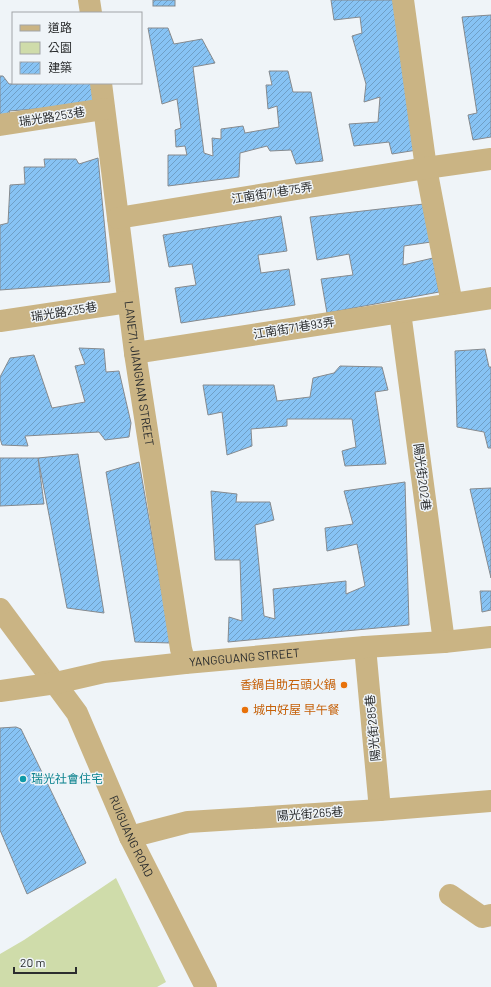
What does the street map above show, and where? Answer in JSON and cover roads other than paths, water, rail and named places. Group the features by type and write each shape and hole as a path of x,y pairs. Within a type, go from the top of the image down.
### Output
{"street":[{"path":"89,0 91,12"},
{"path":"403,0 426,168 452,304"},
{"name":"LANE71, JIANGNAN STREET","path":"100,84 135,353 181,649 185,663"},
{"name":"瑞光路253巷","path":"0,126 104,109"},
{"name":"江南街71巷75弄","path":"118,218 426,168 491,159"},
{"name":"江南街71巷93弄","path":"135,353 491,298"},
{"name":"瑞光路235巷","path":"0,321 128,302"},
{"name":"陽光街202巷","path":"400,312 444,642"},
{"name":"RUIGUANG ROAD","path":"0,609 78,713 130,837 206,987"},
{"name":"YANGGUANG STREET","path":"0,691 56,683 104,672 185,663 491,637"},
{"name":"陽光街285巷","path":"365,647 380,810"},
{"name":"陽光街265巷","path":"130,837 188,822 380,810 491,801"},
{"path":"450,895 482,917 491,916"}],"place":[{"name":"香鍋自助石頭火鍋","path":"344,685"},
{"name":"城中好屋 早午餐","path":"245,710"},
{"name":"瑞光社會住宅","path":"23,779"}]}
